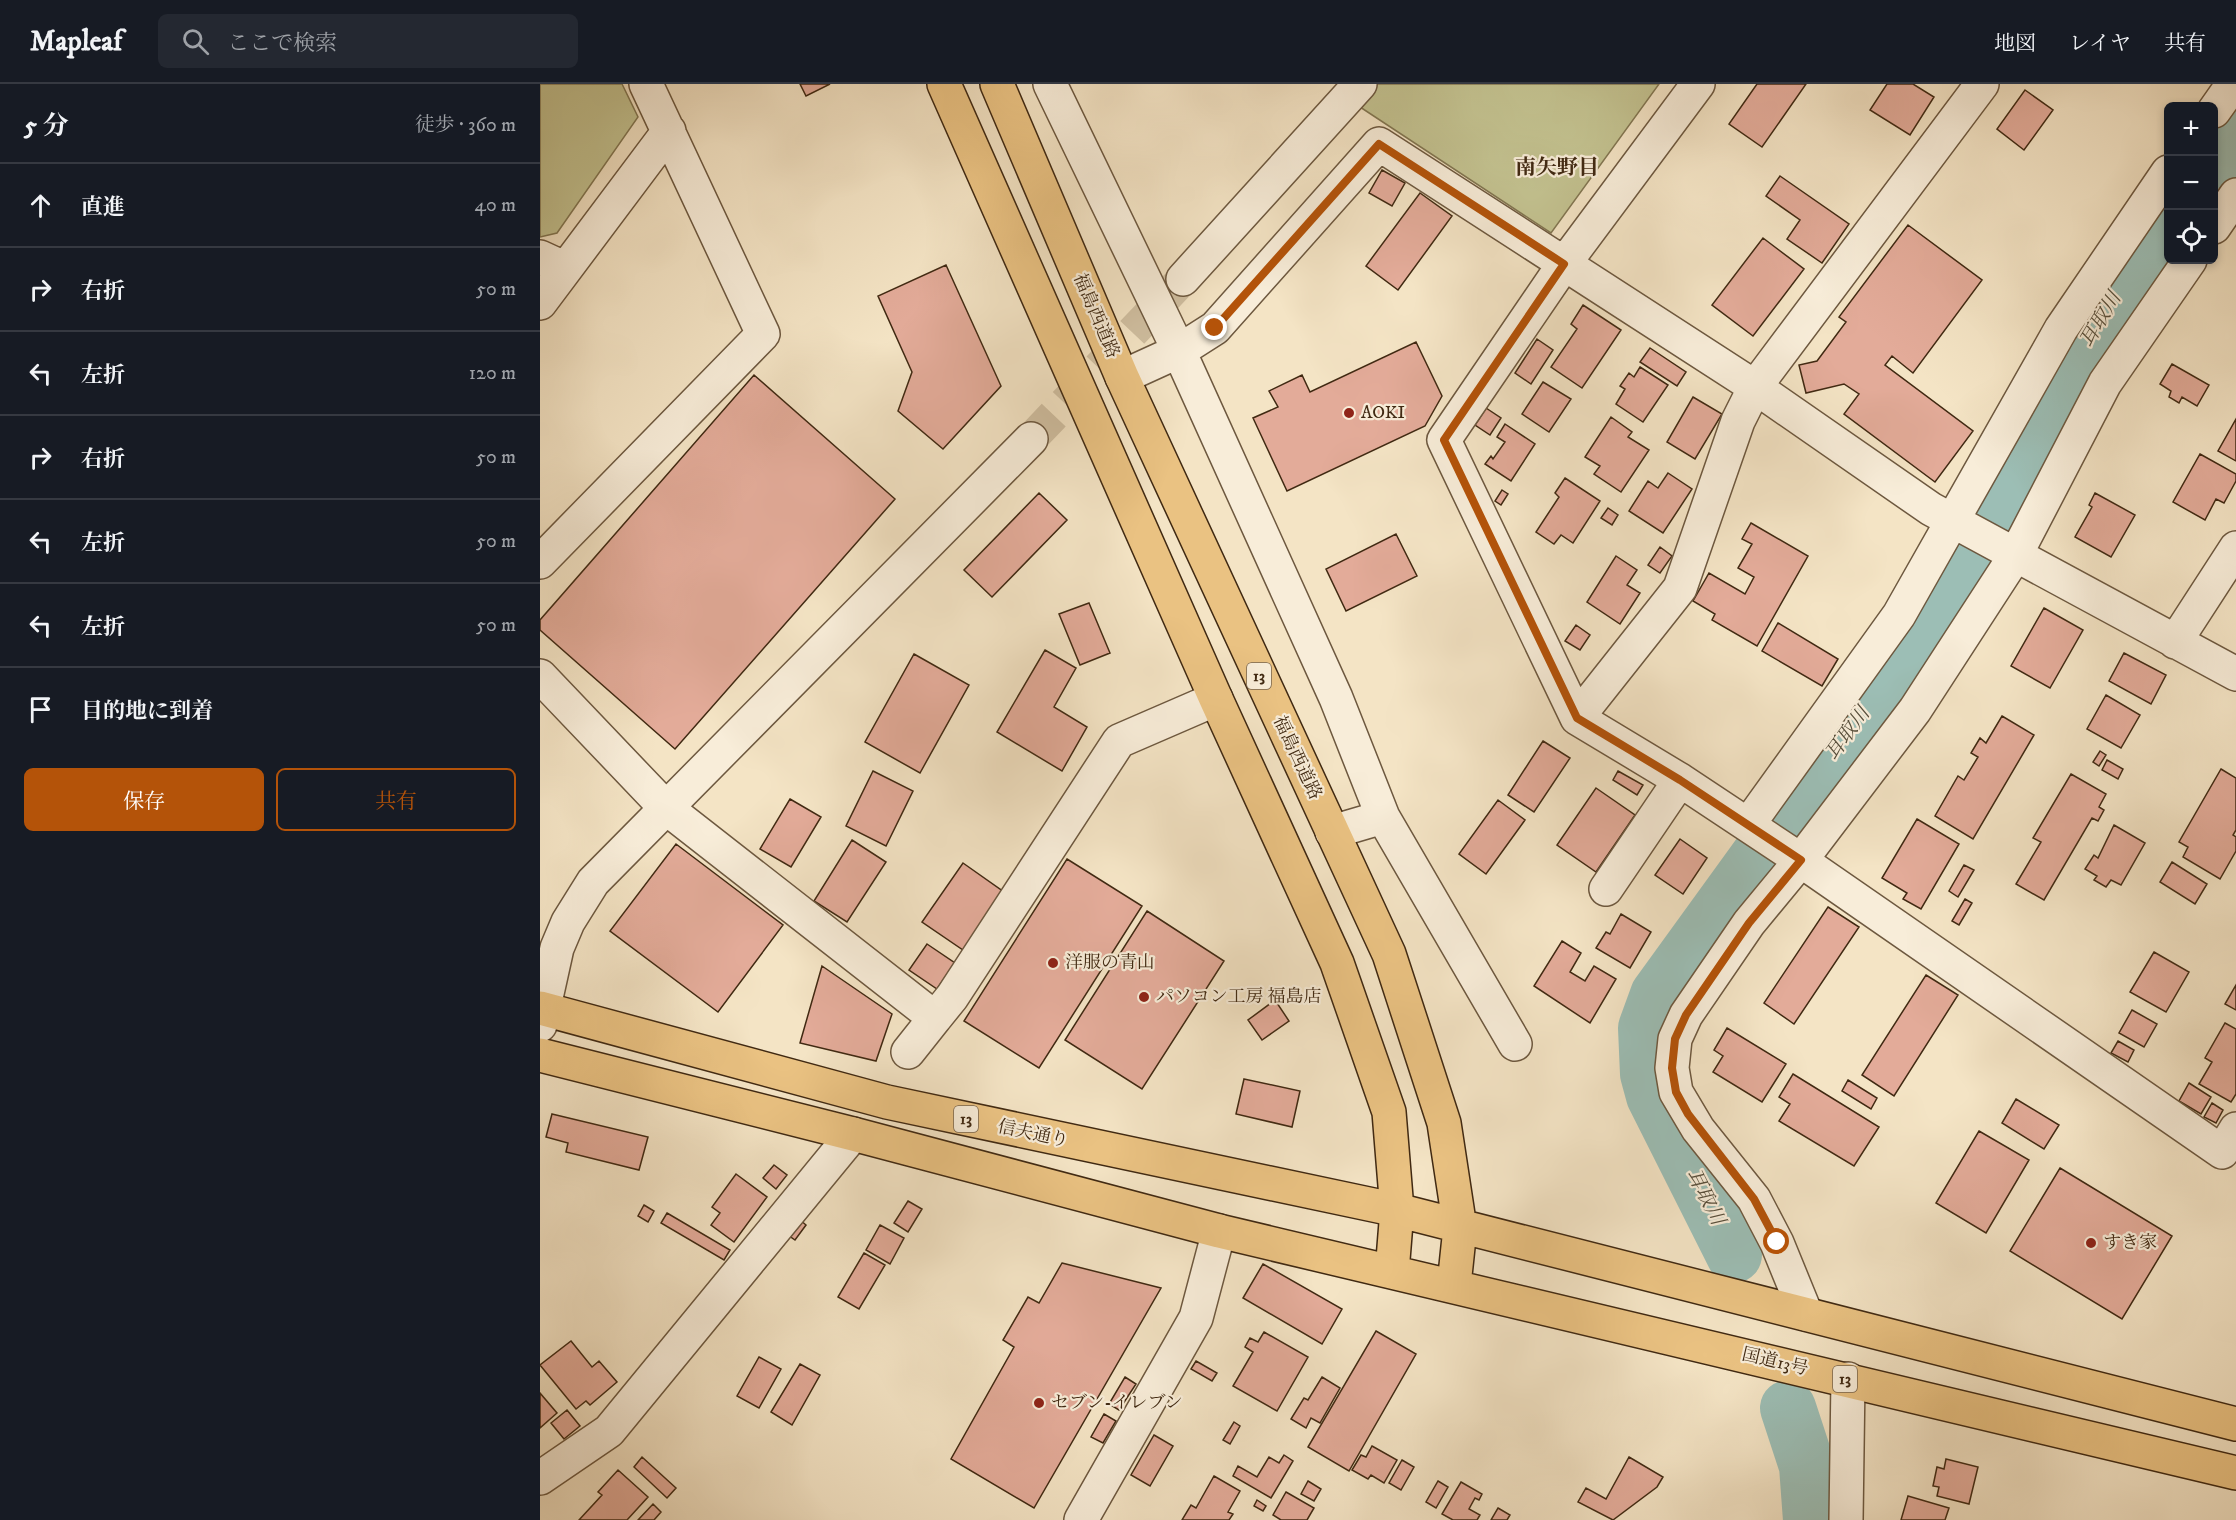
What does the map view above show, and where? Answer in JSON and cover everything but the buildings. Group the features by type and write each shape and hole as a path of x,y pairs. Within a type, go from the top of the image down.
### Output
{"highway":[{"path":"944,84 1216,699 1337,963 1389,1112 1396,1210 1392,1272"},
{"name":"福島西道路","path":"997,84 1122,377 1389,954 1444,1124 1460,1228 1454,1285"},
{"name":"信夫通り","path":"541,1014 887,1102 1396,1210 1460,1228"},
{"name":"13","path":"540,1055 853,1134 1219,1231 1454,1285"},
{"name":"13","path":"1460,1228 2236,1424"},
{"name":"国道13号","path":"1454,1285 2236,1473"}],"street":[{"path":"540,562 763,334 646,84"},
{"path":"1050,84 1179,351 1336,698 1383,817 1515,1044"},
{"path":"1183,279 1360,84"},
{"path":"1698,84 1564,264 1444,440 1577,718 1680,780 1794,855 2222,1152 2236,1129"},
{"path":"1577,718 1680,588 1738,421 1755,387 1982,84"},
{"path":"2218,105 2233,84"},
{"path":"540,303 552,262 669,131"},
{"path":"1122,377 1179,351 1215,328 1379,144 1755,387 1956,524 2236,674"},
{"path":"1753,828 1899,615 1956,524 2061,329 2164,179"},
{"path":"2218,220 2236,195"},
{"path":"1806,1314 1777,1242 1758,1208 1729,1165 1688,1114 1676,1092 1672,1068 1675,1039 1686,1015 1794,855 1915,710 2009,553 2105,383 2187,264"},
{"path":"541,1014 556,948 580,901 619,854 1031,438"},
{"path":"2175,642 2236,548"},
{"path":"540,676 665,807 935,1018"},
{"path":"909,1052 952,997 1119,741 1216,699"},
{"path":"1606,889 1680,780"},
{"path":"1332,832 1383,817"},
{"path":"540,1478 609,1431 853,1134"},
{"path":"1081,1520 1196,1318 1219,1231"},
{"path":"1846,1520 1848,1379"}],"shaded area":[{"path":"540,84 622,84 638,117 557,233 540,237"},
{"path":"1375,84 1659,84 1551,233 1357,105"}],"waterway":[{"name":"耳取川","path":"2218,156 2236,130"},
{"name":"耳取川","path":"1734,1255 1654,1096 1648,1074 1646,1028 1658,995 1923,629 2061,384 2102,318 2164,228"},
{"name":"耳取川","path":"1788,1408 1807,1466 1811,1520"}],"tunnel":[{"path":"1031,439 1183,279"}],"place":[{"name":"AOKI","path":"1349,413"},
{"name":"洋服の青山","path":"1053,963"},
{"name":"パソコン工房 福島店","path":"1144,997"},
{"name":"すき家","path":"2091,1243"},
{"name":"セブン-イレブン","path":"1039,1403"}],"district":[{"name":"南矢野目","path":"1557,168"}],"route":[{"path":"1215,328 1379,144 1564,264 1444,440 1577,718 1680,780 1801,860 1749,923 1686,1015 1675,1039 1672,1068 1676,1092 1688,1114 1754,1199 1777,1242"}]}
